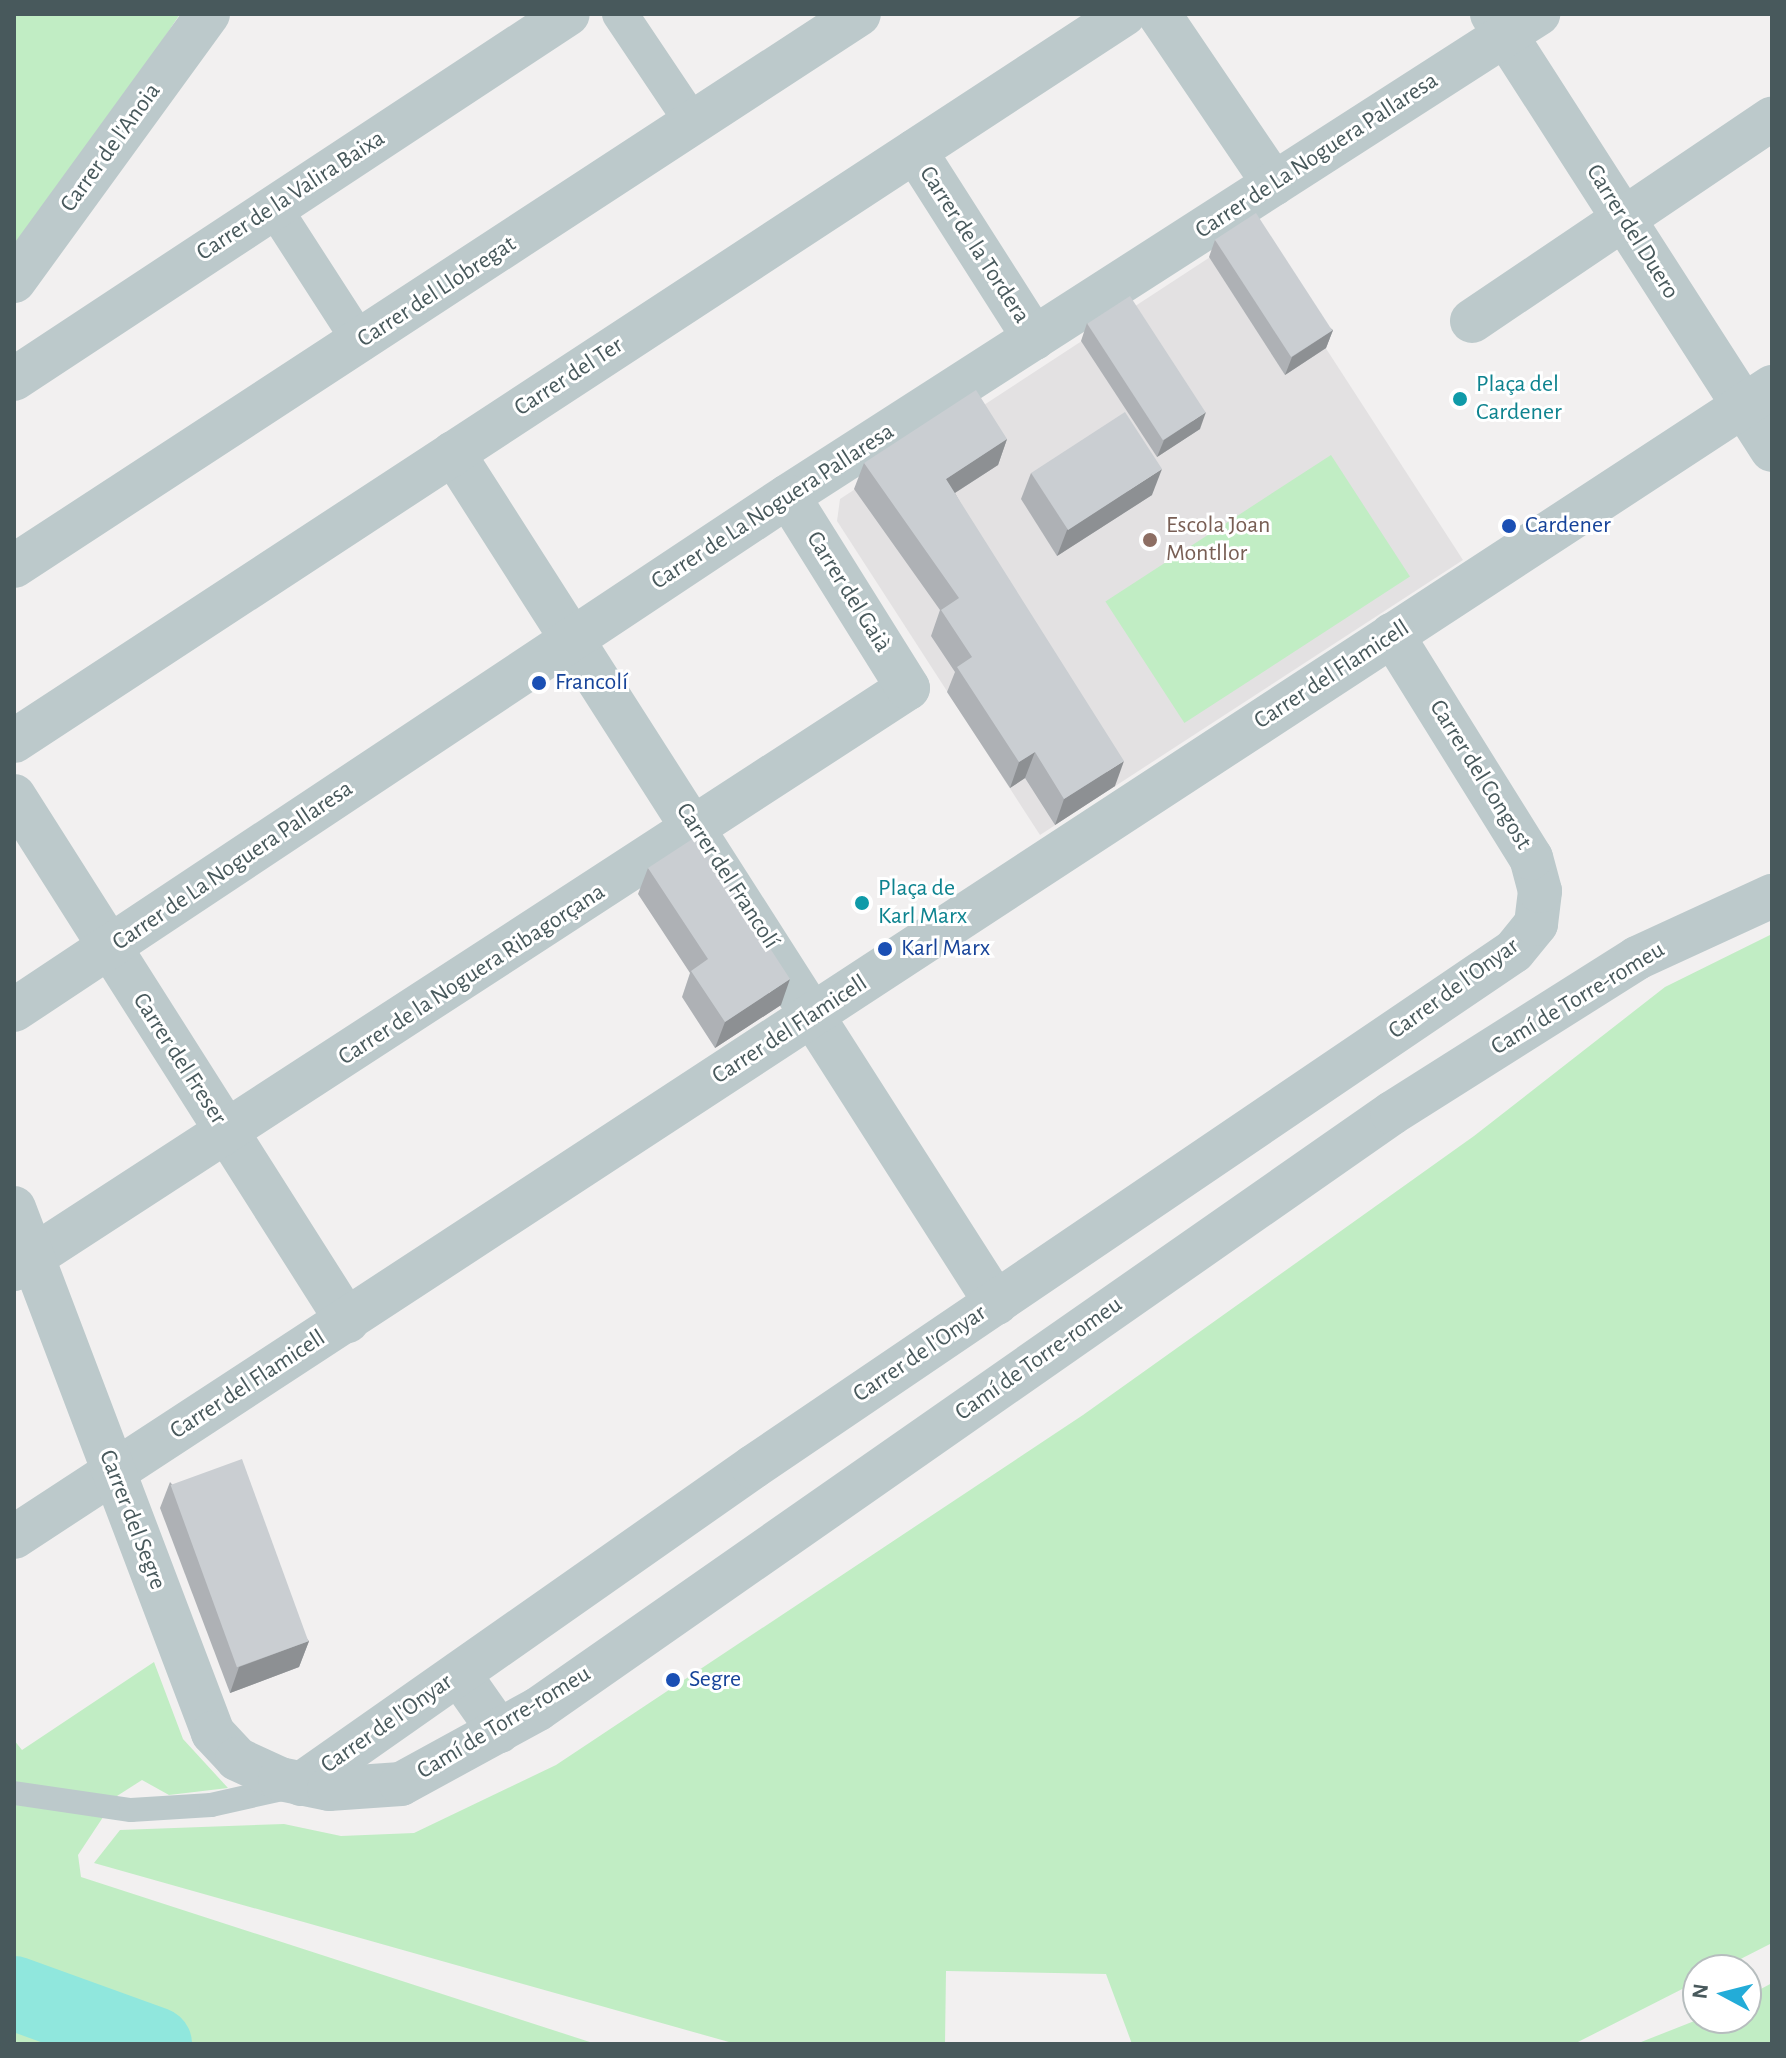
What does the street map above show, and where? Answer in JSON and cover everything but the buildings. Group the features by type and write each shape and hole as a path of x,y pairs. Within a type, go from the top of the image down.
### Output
{"street":[{"name":"Carrer de l'Anoia","path":"14,281 208,14"},
{"name":"Carrer de la Valira Baixa","path":"14,379 568,14"},
{"path":"620,14 693,123"},
{"name":"Carrer del Llobregat","path":"14,566 361,343 859,14"},
{"name":"Carrer del Ter","path":"14,741 1124,14"},
{"path":"1159,14 1274,184"},
{"name":"Carrer de La Noguera Pallaresa","path":"14,1010 788,496 1274,184 1512,21"},
{"name":"Carrer del Duero","path":"1512,21 1623,218 1757,396 1772,450"},
{"path":"1472,321 1772,119"},
{"name":"Carrer de la Tordera","path":"915,151 1034,338"},
{"path":"274,208 361,343"},
{"name":"Carrer del Flamicell","path":"14,1537 1757,396"},
{"name":"Carrer del Francolí","path":"453,453 816,1012 996,1303"},
{"name":"Carrer del Gaià","path":"788,496 908,688"},
{"name":"Carrer del Congost","path":"1392,635 1531,858 1540,891 1536,924"},
{"name":"Carrer de la Noguera Ribagorçana","path":"23,1263 698,831 908,688"},
{"name":"Carrer del Freser","path":"14,796 107,950 347,1321"},
{"name":"Camí de Torre-romeu","path":"301,1784 401,1784 499,1731 1392,1113 1637,958 1772,896"},
{"name":"Carrer de l'Onyar","path":"301,1784 996,1303 1514,951 1536,924"},
{"name":"Carrer del Segre","path":"14,1208 23,1263 114,1471 213,1733 258,1771 301,1784"},
{"path":"459,1674 499,1731"}],"lane":[{"path":"14,1793 107,1808 211,1805 301,1784"}],"shaded area":[{"name":"Escola Joan Montllor","path":"1250,231 1463,560 1040,835 837,521 840,499"}],"green space":[{"path":"14,14 180,14 14,263"},
{"path":"1331,455 1410,577 1184,723 1105,602"},
{"path":"1772,934 1772,1943 1750,1954 1682,1954 1682,1989 1574,2044 1132,2044 1106,1974 946,1971 945,2044 736,2044 94,1863 120,1830 284,1824 341,1836 414,1833 556,1765 1083,1415 1474,1136 1665,987"},
{"path":"154,1662 183,1739 228,1788 169,1795 142,1780 117,1796 78,1855 81,1877 596,2044 14,2044 14,1740 22,1750"},
{"path":"1772,1983 1772,2044 1636,2044 1682,2026 1682,2034 1762,2034 1762,1988"}],"waterway":[{"path":"14,1993 155,2044"}],"place":[{"name":"Plaça del Cardener","path":"1460,399"},
{"name":"Cardener","path":"1509,526"},
{"name":"Escola Joan Montllor","path":"1150,540"},
{"name":"Francolí","path":"539,683"},
{"name":"Plaça de Karl Marx","path":"862,903"},
{"name":"Karl Marx","path":"885,949"},
{"name":"Segre","path":"673,1680"}]}
